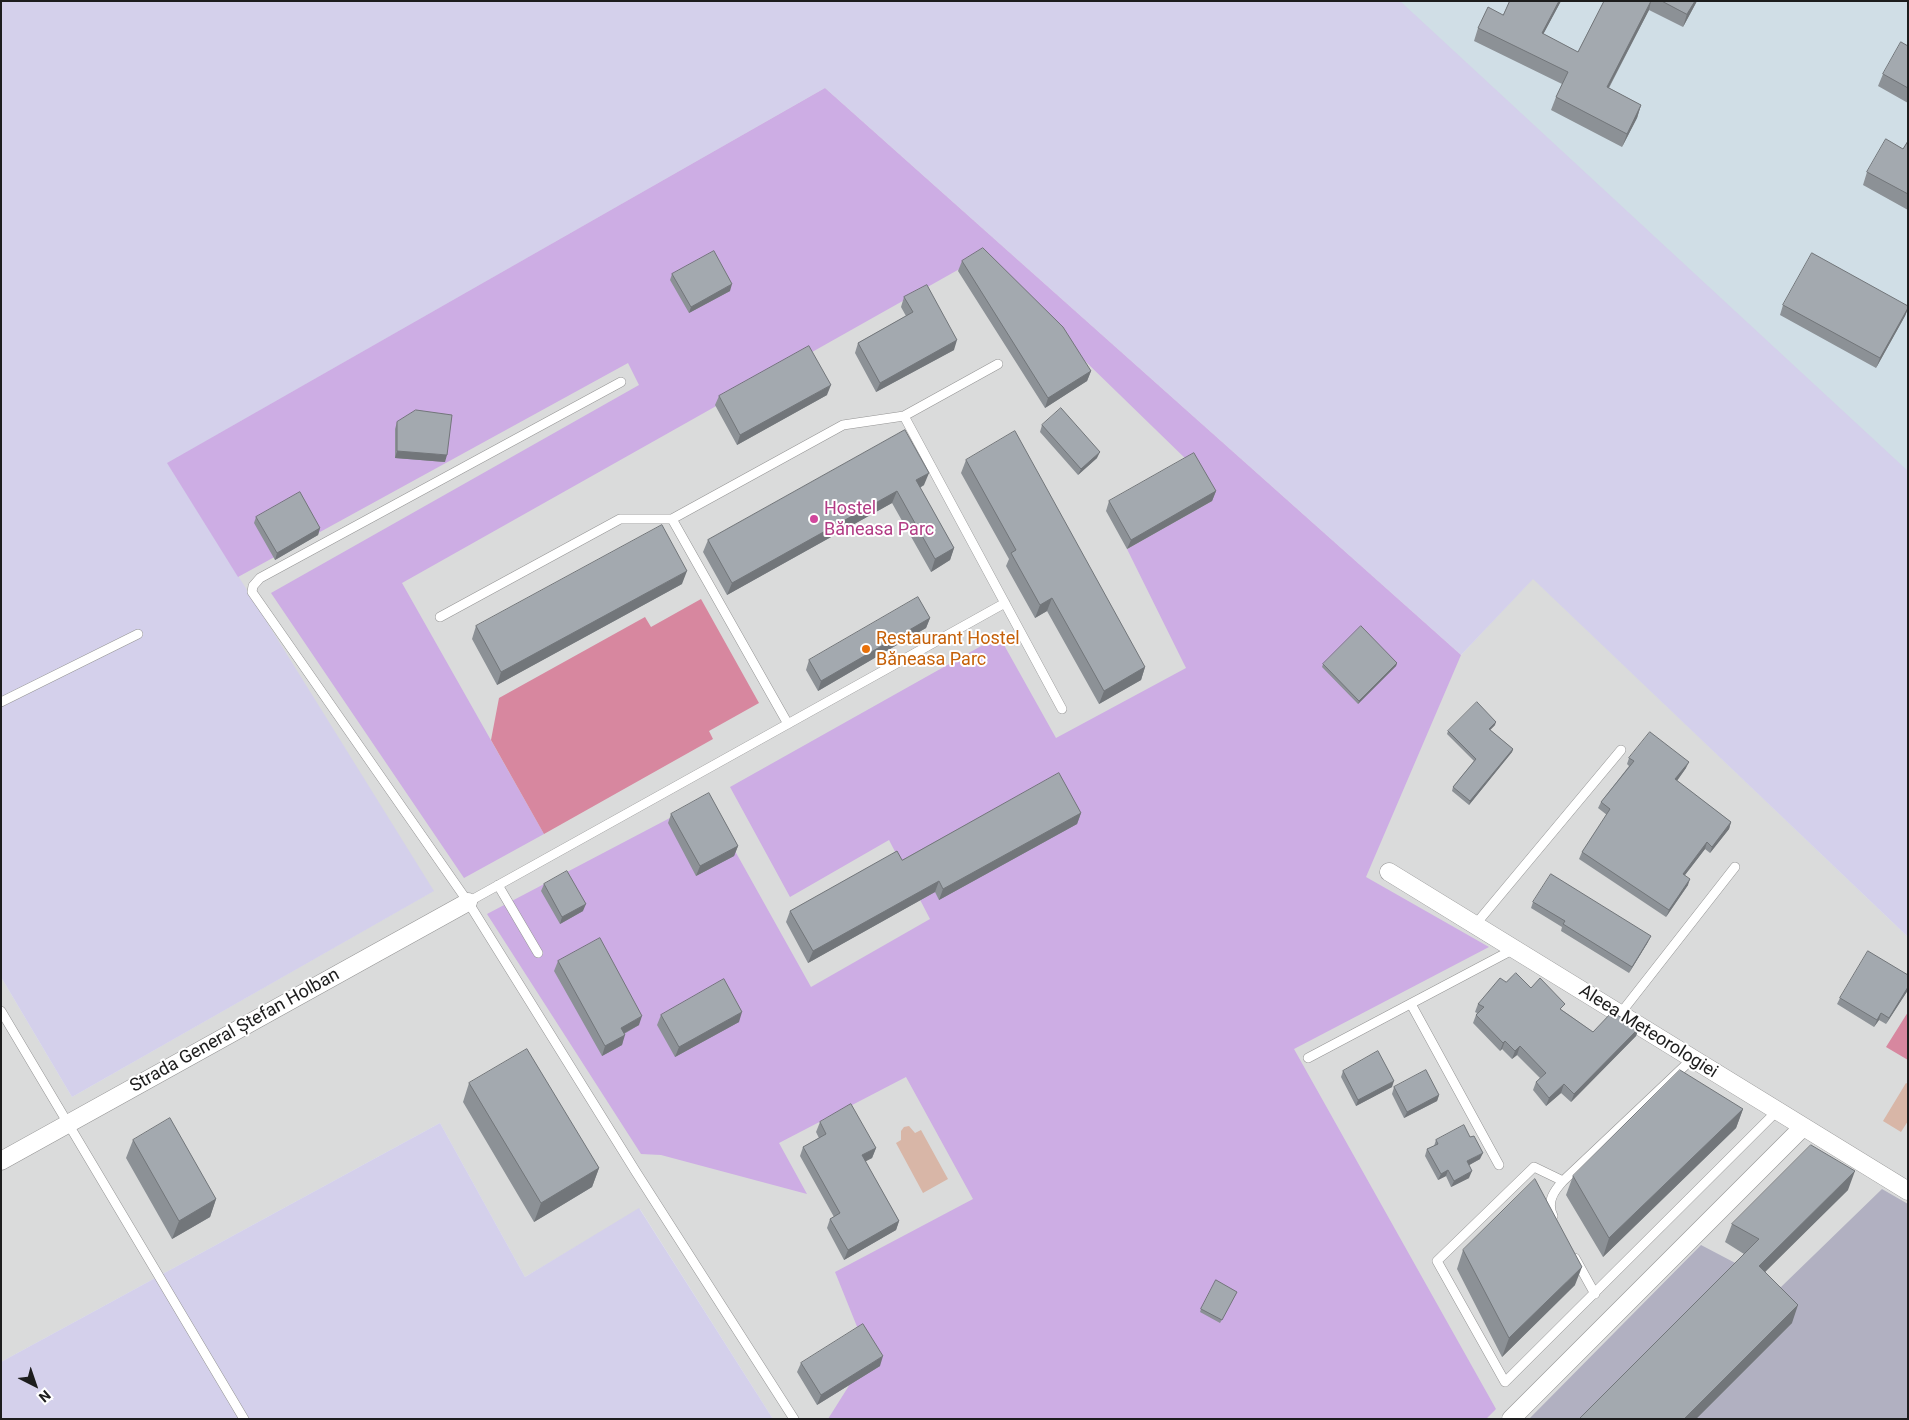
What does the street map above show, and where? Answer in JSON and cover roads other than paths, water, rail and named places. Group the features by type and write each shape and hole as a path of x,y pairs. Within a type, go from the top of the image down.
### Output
{"street":[{"name":"Aleea Meteorologiei","path":"1389,872 1908,1191"},
{"name":"Strada General Ștefan Holban","path":"1,1161 468,902"},
{"path":"1511,1419 1803,1127"}],"lane":[{"path":"440,617 620,519 672,519 843,425 904,416 998,364"},
{"path":"621,382 260,578 253,586 252,592 468,902 636,1172 794,1419"},
{"path":"904,416 1062,709"},
{"path":"672,519 788,724"},
{"path":"468,902 1005,603"},
{"path":"1,702 138,634"},
{"path":"1475,925 1621,750"},
{"path":"1620,1014 1735,867"},
{"path":"498,885 538,953"},
{"path":"1308,1058 1514,949"},
{"path":"1411,1004 1499,1166"},
{"path":"1,1011 244,1419"},
{"path":"1555,1221 1551,1213 1551,1198 1563,1181 1692,1059"},
{"path":"1563,1181 1534,1167 1437,1261 1505,1382 1777,1111"},
{"path":"1573,1253 1595,1294"}],"place":[{"name":"Hostel Băneasa Parc","path":"814,519"},
{"name":"Restaurant Hostel Băneasa Parc","path":"866,649"}]}
